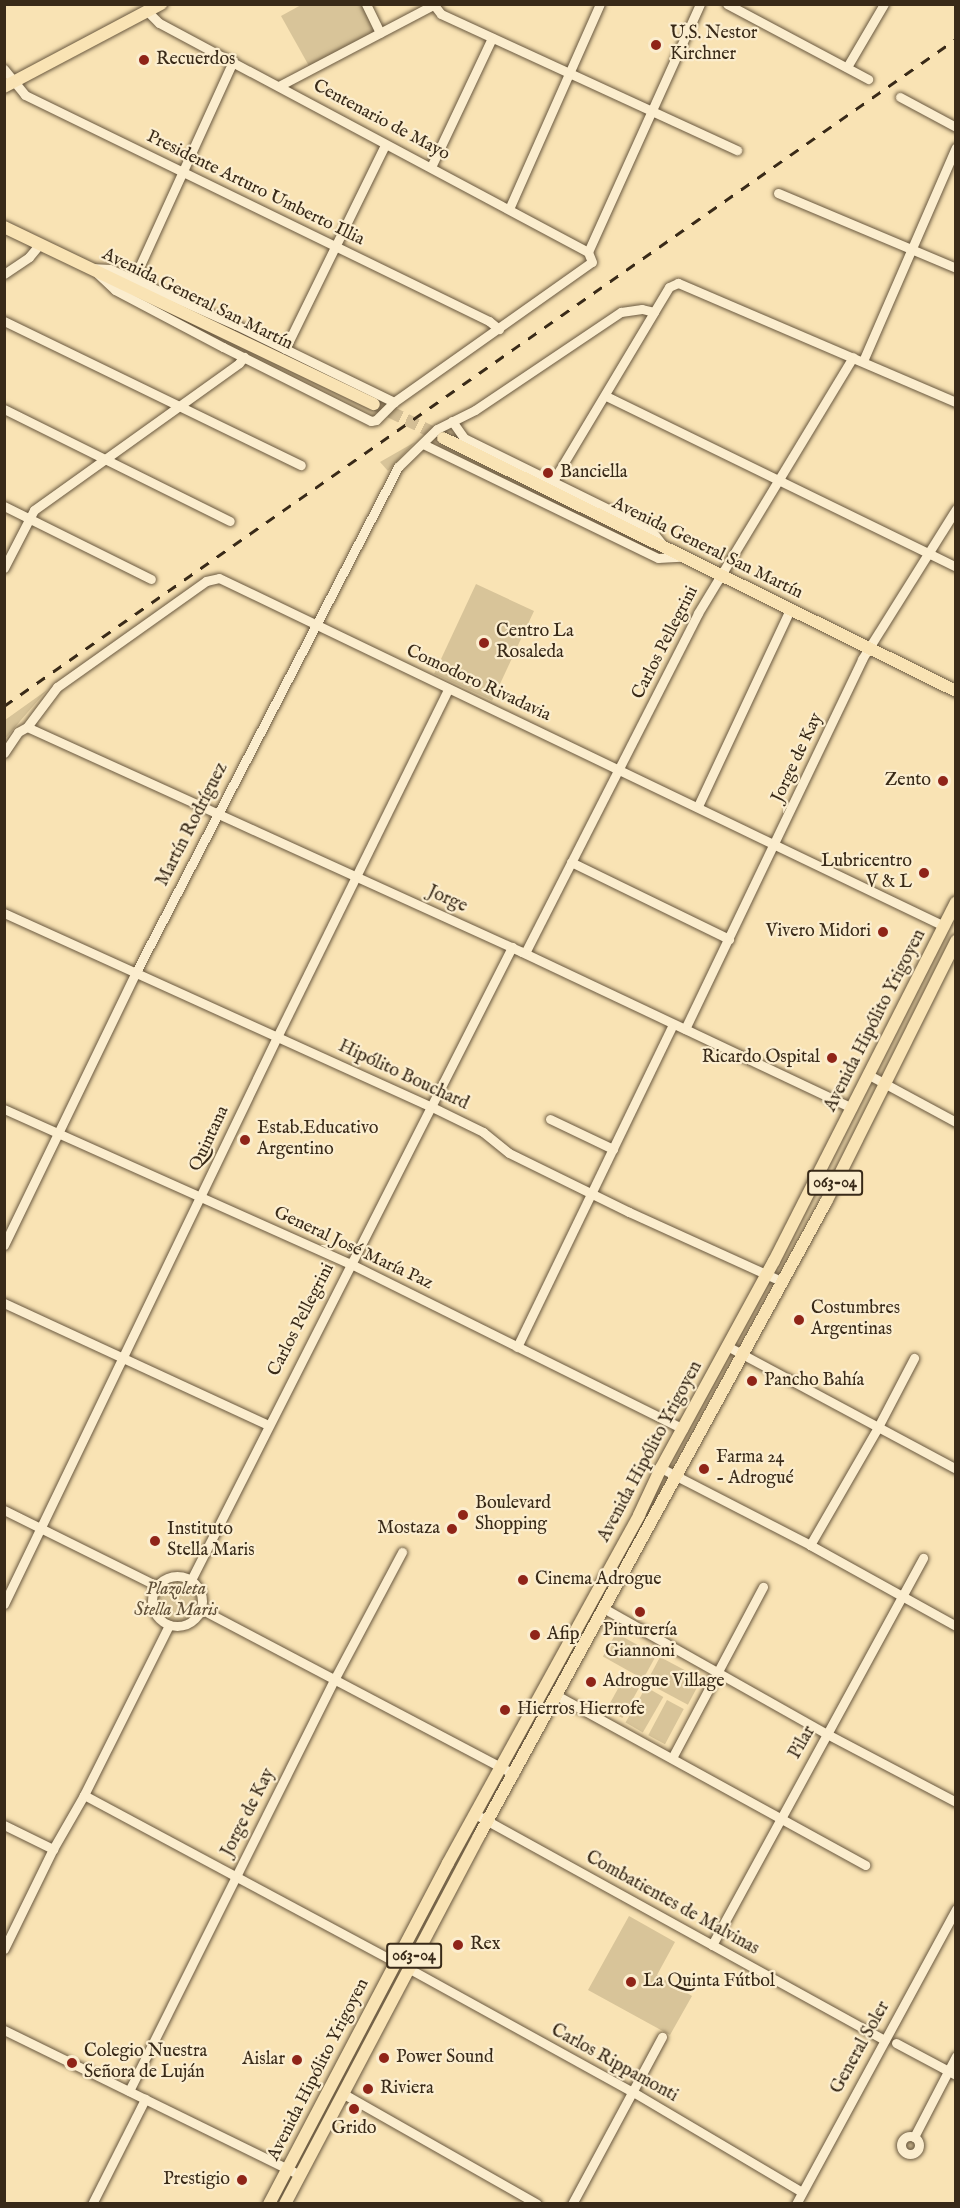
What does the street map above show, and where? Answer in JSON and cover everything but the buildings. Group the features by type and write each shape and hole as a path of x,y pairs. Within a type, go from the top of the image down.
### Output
{"main road":[{"path":"9,84 161,4"},
{"name":"Avenida General San Martín","path":"4,227 92,270 132,284 379,408"},
{"name":"Avenida General San Martín","path":"437,436 956,691"},
{"name":"Avenida Hipólito Yrigoyen","path":"269,2204 395,1962 639,1515 766,1275 956,903"},
{"name":"Avenida Hipólito Yrigoyen","path":"285,2204 408,1968 826,1202 884,1083 952,960 956,941"}],"street":[{"path":"366,4 380,33"},
{"path":"509,209 600,4"},
{"path":"92,270 115,290 371,421 376,420 379,408 394,402 591,264 593,259 588,252 700,4"},
{"path":"727,4 868,79"},
{"path":"847,67 884,4"},
{"path":"279,86 435,5 441,14 737,150"},
{"name":"Centenario de Mayo","path":"148,12 159,23 588,252"},
{"path":"431,167 492,38"},
{"path":"232,61 132,284 285,349 394,402"},
{"name":"Presidente Arturo Umberto Illia","path":"4,69 9,84 25,95 489,321 499,329"},
{"path":"900,97 956,127"},
{"path":"285,349 337,247 385,144"},
{"path":"863,361 956,147"},
{"path":"778,193 956,268"},
{"path":"4,274 29,257 40,244"},
{"path":"553,480 606,396 650,311 669,287 678,283 956,402"},
{"name":"Martín Rodríguez","path":"4,1245 136,972 394,474 405,459 437,436 452,420 475,410 621,312 650,311"},
{"path":"4,321 301,465"},
{"path":"4,568 34,510 244,357"},
{"name":"Carlos Pellegrini","path":"525,953 719,576 853,357"},
{"path":"606,396 956,567"},
{"path":"4,409 230,521"},
{"path":"452,420 464,438 651,530 668,551"},
{"path":"423,444 569,517 658,558 663,560 680,557"},
{"path":"4,506 151,579"},
{"name":"Jorge de Kay","path":"685,1029 869,647 956,509"},
{"name":"Comodoro Rivadavia","path":"6,749 18,732 27,727 57,687 210,579 224,579 315,625 698,806 944,926"},
{"path":"698,806 790,610"},
{"name":"Quintana","path":"4,1604 278,1035 448,689"},
{"name":"Jorge","path":"27,727 355,878 525,953 852,1108"},
{"path":"570,862 729,939"},
{"name":"Hipólito Bouchard","path":"4,913 278,1035 432,1107 483,1132 509,1153 629,1212 781,1281"},
{"name":"Carlos Pellegrini","path":"191,1580 349,1263 432,1107 512,947"},
{"path":"517,1347 673,1025"},
{"path":"869,1075 956,1122"},
{"name":"General José María Paz","path":"4,1109 349,1263 683,1429"},
{"path":"550,1119 614,1149"},
{"path":"4,1303 268,1425"},
{"path":"727,1346 956,1469"},
{"path":"810,1545 878,1427 914,1358"},
{"path":"662,1468 810,1545 956,1626"},
{"path":"4,1510 157,1586"},
{"name":"Jorge de Kay","path":"129,2091 334,1680 402,1552"},
{"name":"Pilar","path":"712,1945 923,1558"},
{"path":"177,1576 191,1580 201,1593 201,1609 198,1616 185,1626 170,1625 154,1612 152,1599 157,1586 177,1576"},
{"path":"672,1758 763,1587"},
{"path":"201,1609 514,1774"},
{"path":"604,1609 827,1734 956,1802"},
{"path":"4,1949 53,1849 84,1795 170,1625"},
{"path":"556,1695 865,1865"},
{"path":"84,1795 395,1962"},
{"name":"Combatientes de Malvinas","path":"475,1814 885,2040"},
{"path":"4,1825 53,1849"},
{"name":"General Soler","path":"796,2204 956,1909"},
{"name":"Carlos Rippamonti","path":"408,1968 633,2092 802,2192"},
{"path":"5,2033 300,2175"},
{"path":"572,2204 662,2037"},
{"path":"896,2043 952,2073"},
{"path":"914,2137 952,2073 956,2056"},
{"path":"342,2092 537,2204"},
{"path":"92,2204 145,2099"}],"green space":[{"path":"301,5 363,5 375,32 309,66 281,16"},
{"path":"415,442 388,471 380,462"},
{"name":"Centro La Rosaleda","path":"476,584 534,611 492,701 434,674"},
{"path":"47,690 21,720 5,739 5,720"},
{"name":"Plazoleta Stella Maris","path":"176,1581 191,1587 197,1602 191,1617 176,1623 161,1617 155,1602 161,1587"},
{"path":"616,1633 656,1655 643,1679 603,1657"},
{"path":"660,1657 701,1679 688,1705 646,1683"},
{"path":"625,1676 641,1685 622,1718 607,1709"},
{"path":"646,1687 663,1697 643,1733 626,1723"},
{"path":"667,1700 684,1709 665,1744 648,1735"},
{"name":"La Quinta Fútbol","path":"629,1916 675,1942 657,1975 692,1996 670,2035 588,1990"}],"tunnel":[{"path":"374,404 442,437"}],"railway":[{"path":"4,706 956,39"}],"place":[{"name":"U.S. Nestor Kirchner","path":"656,45"},
{"name":"Recuerdos","path":"144,60"},
{"name":"Banciella","path":"548,473"},
{"name":"Centro La Rosaleda","path":"484,643"},
{"name":"Zento","path":"943,781"},
{"name":"Lubricentro V & L","path":"924,873"},
{"name":"Vivero Midori","path":"883,932"},
{"name":"Ricardo Ospital","path":"832,1058"},
{"name":"Estab.Educativo Argentino","path":"245,1140"},
{"name":"Costumbres Argentinas","path":"799,1320"},
{"name":"Pancho Bahía","path":"752,1381"},
{"name":"Farma 24 - Adrogué","path":"704,1469"},
{"name":"Boulevard Shopping","path":"463,1515"},
{"name":"Mostaza","path":"452,1529"},
{"name":"Instituto Stella Maris","path":"155,1541"},
{"name":"Cinema Adrogue","path":"523,1580"},
{"name":"Pinturería Giannoni","path":"640,1612"},
{"name":"Afip","path":"535,1635"},
{"name":"Adrogue Village","path":"591,1682"},
{"name":"Hierros Hierrofe","path":"505,1710"},
{"name":"Rex","path":"458,1945"},
{"name":"La Quinta Fútbol","path":"631,1982"},
{"name":"Power Sound","path":"384,2058"},
{"name":"Aislar","path":"297,2060"},
{"name":"Colegio Nuestra Señora de Luján","path":"72,2063"},
{"name":"Riviera","path":"368,2089"},
{"name":"Grido","path":"354,2109"},
{"name":"Prestigio","path":"242,2180"}]}
